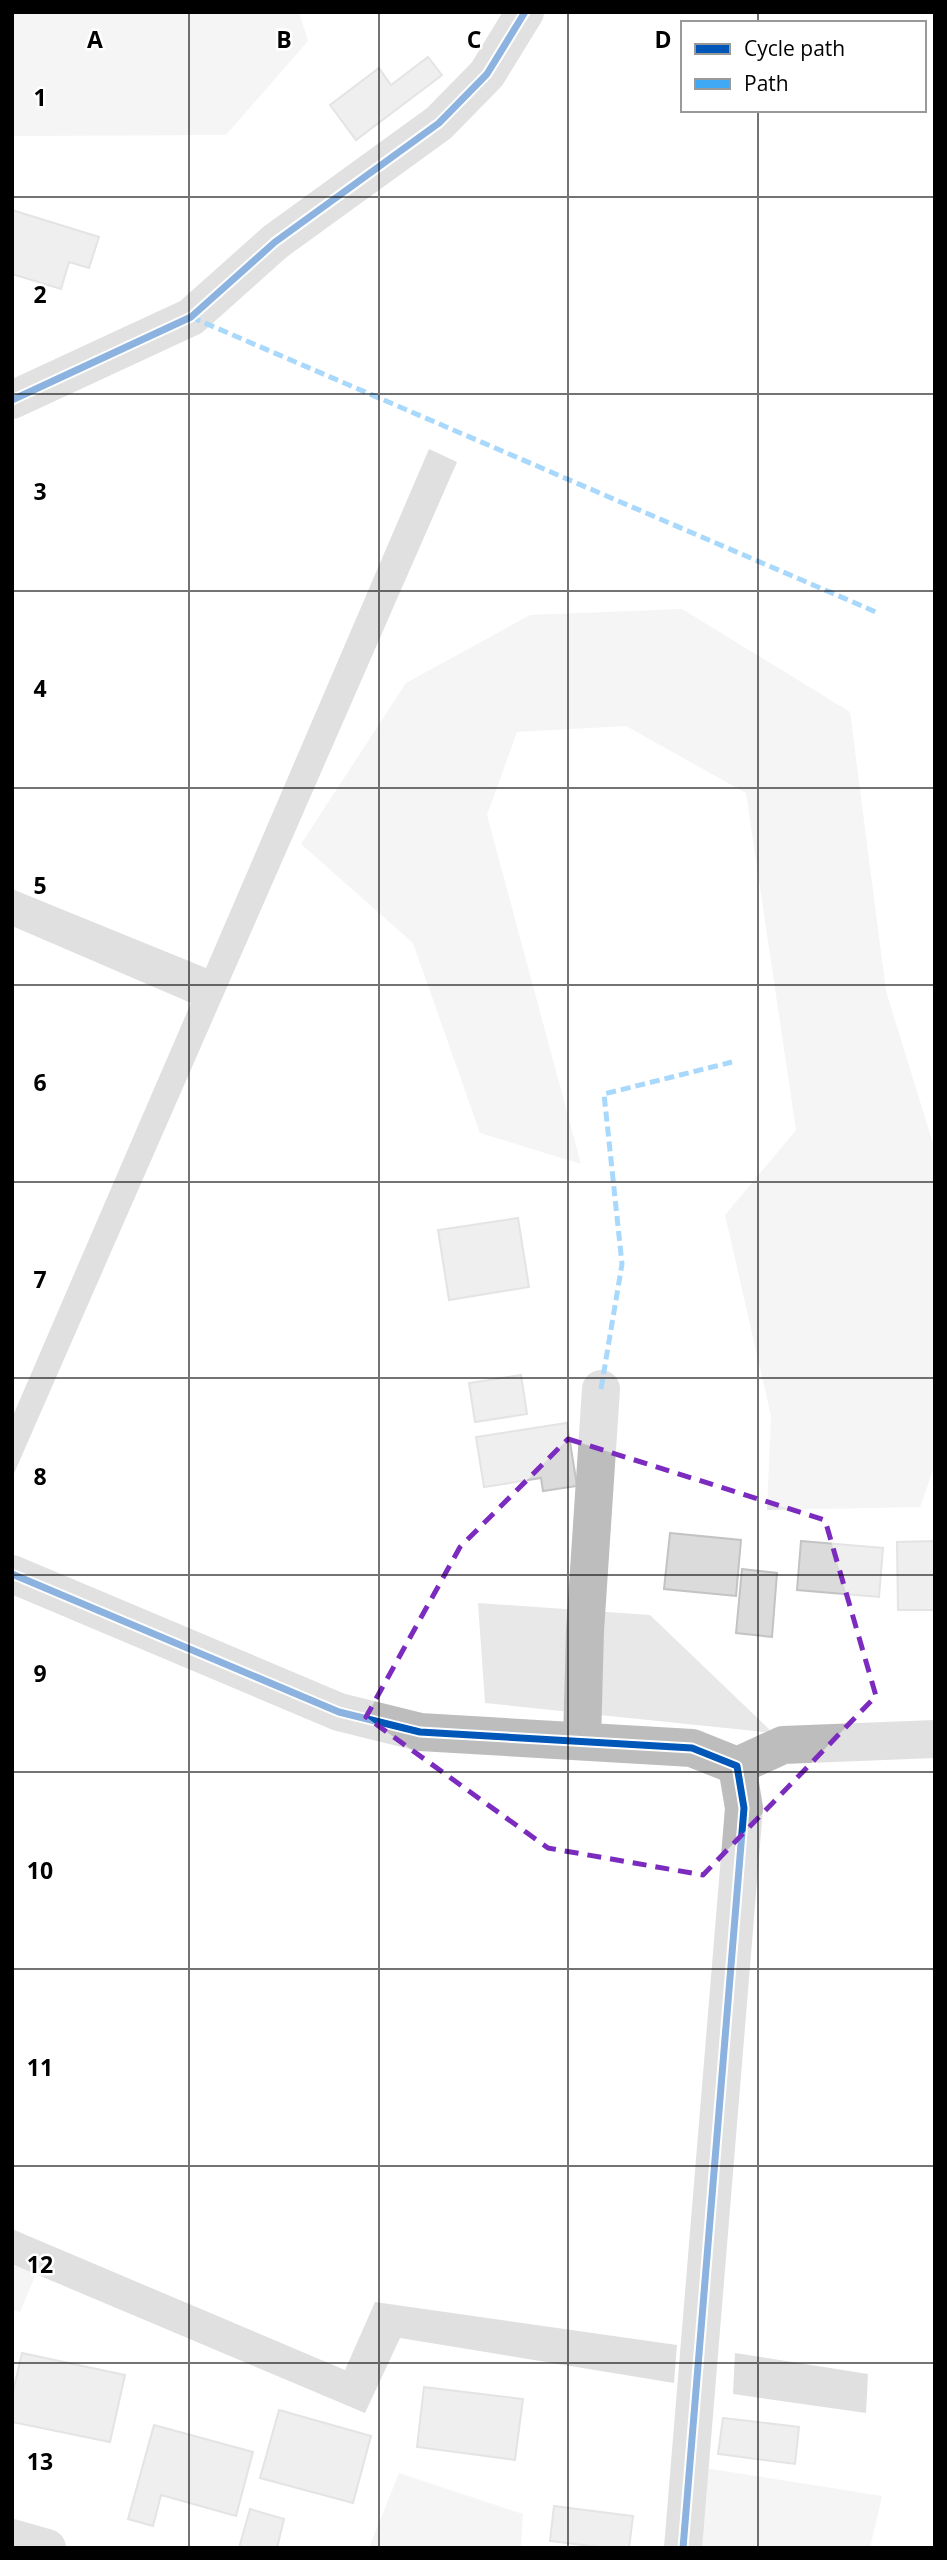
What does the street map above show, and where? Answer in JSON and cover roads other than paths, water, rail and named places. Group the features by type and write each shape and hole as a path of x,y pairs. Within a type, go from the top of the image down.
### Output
{"street":[{"path":"12,400 191,317 275,242 439,123 486,74 525,12"},
{"path":"582,1741 585,1631 601,1389"},
{"path":"12,1574 339,1712 420,1732 692,1748 737,1766 783,1745 935,1738"},
{"path":"683,2548 744,1808 737,1766"},
{"path":"12,2538 47,2548"}]}
